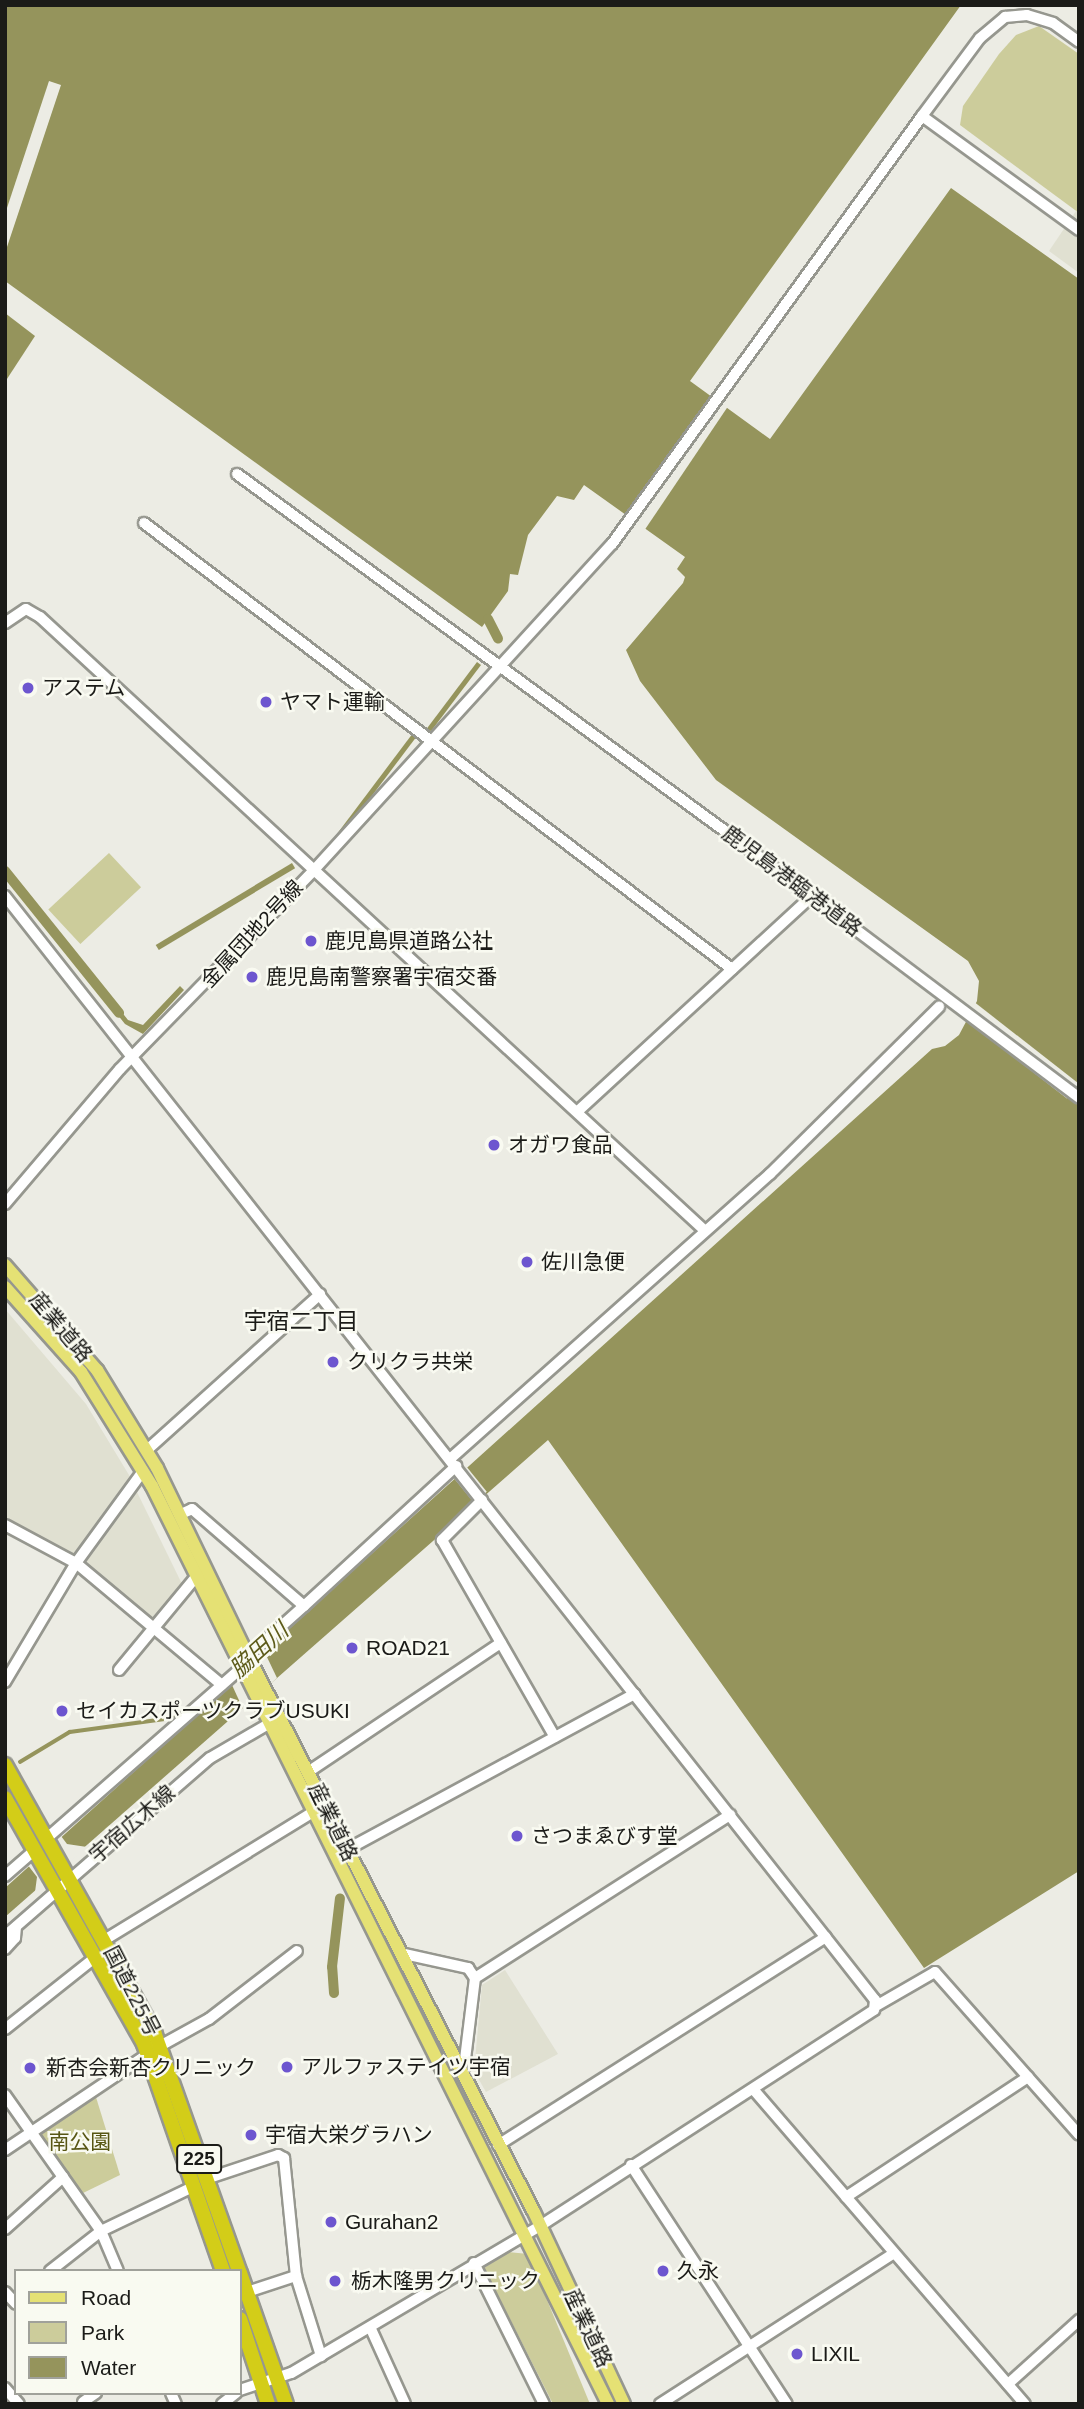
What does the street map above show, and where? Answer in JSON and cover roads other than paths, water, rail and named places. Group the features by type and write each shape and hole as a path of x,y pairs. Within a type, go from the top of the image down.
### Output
{"highway":[{"name":"国道225号","path":"5,1765 42,1847 54,1885 154,2050"},
{"name":"国道225号","path":"5,1798 66,1874 106,1939 154,2050 200,2183 222,2269"},
{"name":"国道225号","path":"200,2183 238,2269"},
{"name":"国道225号","path":"242,2280 286,2404"},
{"path":"242,2325 268,2404"}],"main road":[{"name":"産業道路","path":"5,1265 97,1370 147,1450 181,1514 247,1663 258,1706 267,1725 526,2234 608,2404"},
{"name":"産業道路","path":"5,1287 81,1372 143,1471 195,1578 267,1693 540,2226 624,2404"}],"street":[{"path":"1020,10 1053,23 1079,42"},
{"name":"金属団地2号線","path":"5,1204 134,1058 314,870 430,739 503,667 619,534 981,38 1005,17 1020,10"},
{"path":"922,116 1079,230"},
{"name":"鹿児島港臨港道路","path":"237,474 937,988 1079,1098"},
{"path":"144,523 732,969"},
{"path":"5,623 26,609 35,612 704,1230"},
{"path":"5,896 827,1937 876,2006"},
{"path":"578,1111 811,896"},
{"path":"5,1876 42,1847 247,1663 304,1606 704,1230 869,1080 882,1061 939,1007"},
{"path":"147,1450 320,1294"},
{"path":"5,1682 76,1563 143,1471"},
{"path":"481,1498 442,1540 555,1737"},
{"path":"181,1514 192,1509 304,1606"},
{"path":"5,1525 76,1563 222,1685"},
{"path":"119,1670 195,1578"},
{"path":"308,1772 501,1643"},
{"path":"346,1850 634,1694"},
{"name":"宇宿広木線","path":"5,1936 66,1874 210,1758 280,1718"},
{"path":"106,1939 312,1813"},
{"path":"475,1978 730,1815"},
{"path":"5,1949 15,1938 16,1927"},
{"path":"498,2146 827,1937"},
{"path":"5,2150 154,2050 209,2019 297,1951"},
{"path":"400,1953 468,1968 475,1978 465,2059 458,2066"},
{"path":"5,2029 96,1957"},
{"path":"242,2390 277,2378 371,2329 474,2263 540,2226 876,2006 935,1972 1079,2135"},
{"path":"846,2197 1028,2077"},
{"path":"753,2089 1025,2404"},
{"path":"5,2095 101,2231 117,2269"},
{"path":"53,2269 101,2231 200,2183 278,2155 284,2158 296,2276 321,2356"},
{"path":"631,2165 787,2404"},
{"path":"5,2229 63,2178"},
{"path":"660,2404 894,2253"},
{"path":"474,2263 544,2404"},
{"path":"247,2292 296,2276"},
{"path":"1008,2384 1079,2320"},
{"path":"371,2329 404,2404"}],"water":[{"path":"5,5 961,5 690,381 770,439 951,188 1079,279 1079,1871 924,1968 548,1440 5,1917 5,1888 228,1687 270,1655 267,1648 932,1049 945,1046 959,1035 977,1001 979,981 968,961 716,780 640,681 626,650 683,583 685,577 677,569 685,557 584,485 574,500 557,496 528,535 518,575 510,574 508,591 482,627 5,281"},
{"path":"5,313 35,336 5,382"},
{"path":"477,662 481,665 431,731 427,728"},
{"path":"413,733 417,736 325,858 321,855"},
{"path":"292,863 295,868 159,950 156,945"},
{"path":"5,865 34,900 29,904 5,874"},
{"path":"180,986 184,990 143,1034 125,1024 109,1004 113,1001 128,1020 143,1025"}],"waterway":[{"path":"488,619 498,639"},
{"path":"5,871 119,1013"},
{"path":"20,1762 70,1732 179,1717"},
{"path":"334,1993 332,1967 340,1898"}],"tram line":[{"path":"5,2401 8,2404"}],"place":[{"name":"アステム","path":"28,688"},
{"name":"ヤマト運輸","path":"266,702"},
{"name":"鹿児島県道路公社","path":"311,941"},
{"name":"鹿児島南警察署宇宿交番","path":"252,977"},
{"name":"オガワ食品","path":"494,1145"},
{"name":"佐川急便","path":"527,1262"},
{"name":"クリクラ共栄","path":"333,1362"},
{"name":"ROAD21","path":"352,1648"},
{"name":"セイカスポーツクラブUSUKI","path":"62,1711"},
{"name":"さつまゑびす堂","path":"517,1836"},
{"name":"アルファステイツ宇宿","path":"287,2067"},
{"name":"新杏会新杏クリニック","path":"30,2068"},
{"name":"宇宿大栄グラハン","path":"251,2135"},
{"name":"Gurahan2","path":"331,2222"},
{"name":"久永","path":"663,2271"},
{"name":"栃木隆男クリニック","path":"335,2281"},
{"name":"LIXIL","path":"797,2354"}],"district":[{"name":"宇宿二丁目","path":"301,1321"}],"water label":[{"name":"脇田川","path":"259,1650"}],"park label":[{"name":"南公園","path":"80,2142"}]}
